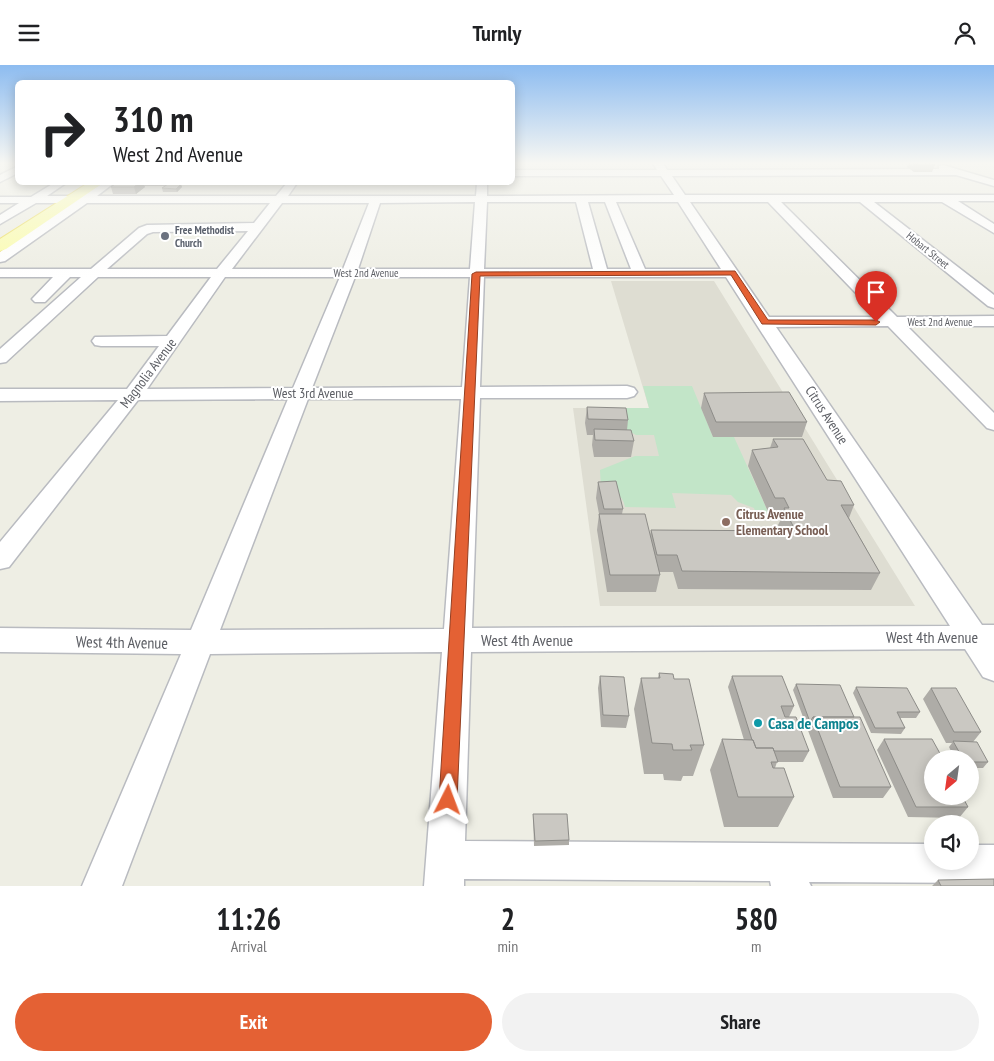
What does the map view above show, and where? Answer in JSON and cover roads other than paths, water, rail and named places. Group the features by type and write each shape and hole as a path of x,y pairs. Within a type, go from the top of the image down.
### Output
{"main road":[{"path":"0,236 53,201"},
{"path":"0,246 76,201"}],"street":[{"path":"0,221 31,201"},
{"path":"0,258 76,201"},
{"name":"Magnolia Avenue","path":"0,560 132,394 278,201"},
{"path":"102,886 349,273 375,201"},
{"path":"480,201 445,873 788,875 994,864"},
{"path":"582,201 601,273"},
{"path":"610,201 640,273"},
{"name":"Citrus Avenue","path":"682,201 984,637 994,668"},
{"path":"774,201 994,424"},
{"name":"Hobart Street","path":"876,201 994,303"},
{"path":"949,201 994,229"},
{"path":"0,358 123,247 150,228 162,227 254,233"},
{"name":"West 2nd Avenue","path":"0,273 733,273"},
{"path":"40,299 66,273"},
{"name":"West 2nd Avenue","path":"765,322 994,321"},
{"path":"102,341 172,341"},
{"name":"West 3rd Avenue","path":"0,395 627,392"},
{"name":"West 4th Avenue","path":"0,640 200,643 984,637"}],"place":[{"name":"Free Methodist Church","path":"165,236"},
{"name":"Citrus Avenue Elementary School","path":"726,522"},
{"name":"Casa de Campos","path":"758,723"}]}
